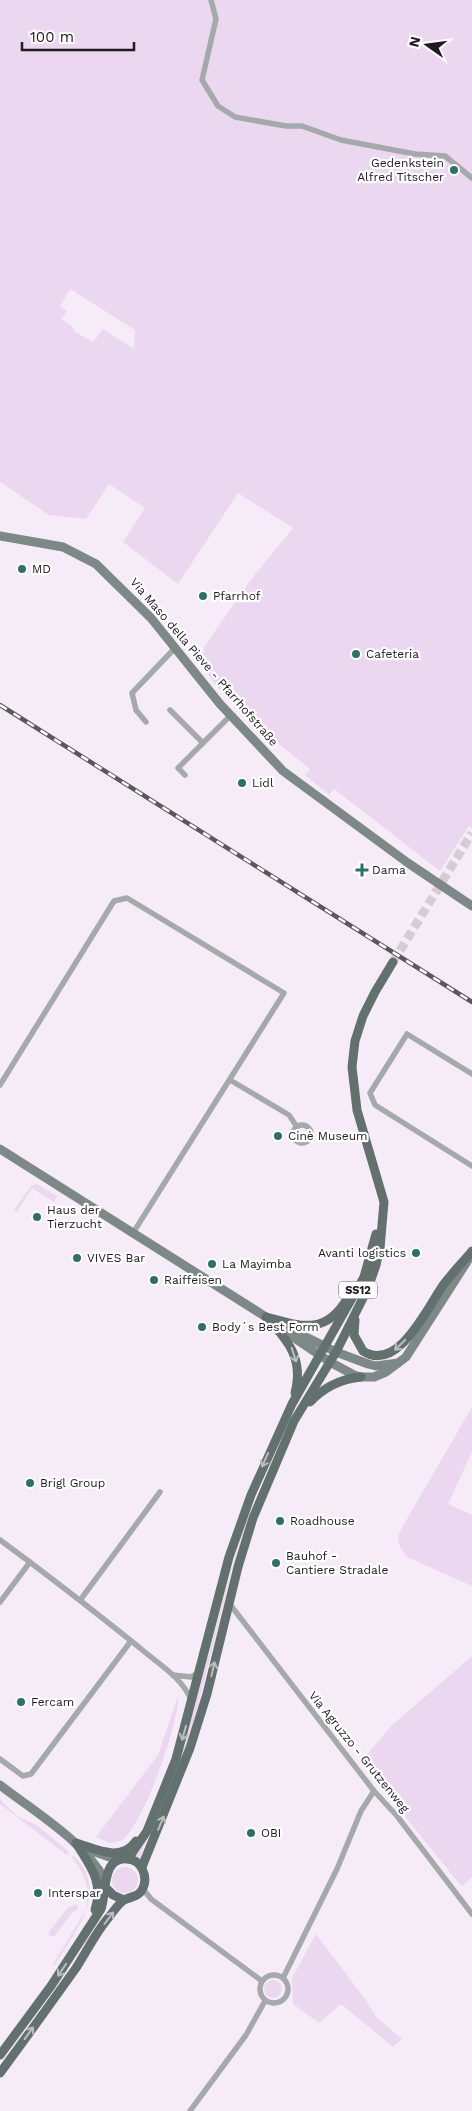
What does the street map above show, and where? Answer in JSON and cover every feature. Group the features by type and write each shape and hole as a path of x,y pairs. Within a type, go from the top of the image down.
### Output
{"main road":[{"name":"SS12","path":"368,1288 373,1277 380,1248 384,1209 382,1192 357,1110 352,1068 355,1041 364,1016 375,992 394,962"},
{"name":"SS12","path":"322,1350 364,1277 373,1249 380,1211 378,1183"},
{"path":"266,1317 308,1326 318,1324 333,1317 354,1285 377,1228"},
{"path":"368,1288 353,1325 354,1335 363,1351 375,1356 384,1356 399,1348 445,1283 472,1252"},
{"path":"142,1867 190,1748 207,1694 228,1606 253,1518 296,1417 336,1352 368,1288"},
{"path":"266,1317 291,1346 297,1365 296,1387 292,1404"},
{"path":"128,1859 147,1831 176,1759 192,1704 229,1557 243,1514 262,1467 292,1404 322,1350"},
{"path":"296,1417 327,1387 361,1377"},
{"path":"76,1843 103,1852 116,1854 124,1852 132,1847 158,1805"},
{"path":"76,1843 94,1873 99,1891 98,1902 89,1930"},
{"path":"0,2055 51,1986 89,1930 101,1909 110,1867 118,1860 128,1859 136,1862 142,1867 145,1878 143,1890 135,1897 124,1900 108,1918 76,1967 0,2073"},
{"path":"105,1884 113,1895 124,1900"}],"street":[{"path":"211,0 216,19 202,80 218,106 235,117 286,126 302,126 341,140 415,154 445,156 472,178"},
{"name":"Via Maso della Pieve - Pfarrhofstraße","path":"0,536 63,547 96,564 151,618 231,715 283,770 408,863 472,906"},
{"path":"146,722 136,710 132,693 176,647"},
{"path":"170,710 203,743"},
{"path":"185,775 178,768 231,715"},
{"path":"0,1086 114,901 126,898 284,993 133,1233"},
{"path":"472,1074 407,1034 370,1093 375,1105 472,1166"},
{"path":"230,1080 289,1116 297,1127"},
{"path":"0,1149 266,1317 322,1350 336,1352 376,1366 398,1363"},
{"path":"322,1350 330,1362 361,1377 374,1377 398,1363 409,1352 472,1252"},
{"path":"81,1599 160,1492"},
{"path":"0,1540 81,1599 171,1674 186,1689 192,1704"},
{"path":"0,1602 30,1562"},
{"name":"Via Agruzzo - Grutzenweg","path":"228,1606 232,1607 472,1914"},
{"path":"0,1759 22,1776 31,1774 130,1641"},
{"path":"171,1674 191,1677 200,1671"},
{"path":"0,1785 76,1843 95,1864 105,1884"},
{"path":"283,1978 337,1869 361,1811 374,1791"},
{"path":"76,1843 118,1860"},
{"path":"143,1890 151,1899 262,1981"},
{"path":"274,1975 283,1978 288,1990 286,1998 281,2002 273,2004 265,2001 259,1989 262,1981 267,1976 274,1975"},
{"path":"190,2111 246,2035 265,2001"}],"shaded area":[{"path":"0,0 472,0 472,828 469,826 440,871 334,789 329,795 305,775 310,769 231,702 207,672 202,659 204,647 249,582 293,528 238,493 178,584 123,542 145,508 109,484 86,519 49,515 0,482","holes":["70,289 135,330 134,349 103,329 93,342 75,332 72,326 61,319 67,311 60,306"]},
{"path":"37,1184 57,1196 54,1202 32,1188 17,1212 14,1210 31,1186"},
{"path":"472,1407 472,1452 448,1504 472,1515 472,1586 409,1558 401,1549 398,1539 400,1531"},
{"path":"247,1519 249,1519 231,1574 191,1734 164,1807 143,1848 140,1861 134,1857 143,1847 157,1817 187,1733 236,1554"},
{"path":"472,1656 472,1877 462,1887 361,1762 391,1726"},
{"path":"178,1696 173,1728 166,1750 139,1817 130,1832 121,1841 109,1843 96,1837 158,1755"},
{"path":"0,1800 17,1816 37,1825 69,1852 67,1855 0,1804"},
{"path":"73,1855 84,1869 89,1883 90,1897 86,1911 80,1924 55,1965 53,1964 86,1910 86,1882 81,1870 72,1858"},
{"path":"125,1867 134,1871 138,1880 134,1889 125,1893 116,1889 112,1880 116,1871"},
{"path":"78,1904 78,1909 72,1913 55,1936 49,1936 49,1932 68,1907"},
{"path":"316,1934 365,1999 376,2017 402,2039 393,2047 341,2004 319,2023 293,2004 292,1978"},
{"path":"273,1980 279,1983 282,1989 279,1995 273,1998 267,1995 264,1989 267,1983"}],"tunnel":[{"path":"393,962 472,833"}],"railway":[{"path":"0,705 472,1002"}],"place":[{"name":"Gedenkstein Alfred Titscher","path":"454,170"},
{"name":"MD","path":"22,569"},
{"name":"Pfarrhof","path":"203,596"},
{"name":"Cafeteria","path":"356,654"},
{"name":"Lidl","path":"242,783"},
{"name":"Dama","path":"362,870"},
{"name":"Cinè Museum","path":"278,1136"},
{"name":"Haus der Tierzucht","path":"37,1217"},
{"name":"Avanti logistics","path":"416,1253"},
{"name":"VIVES Bar","path":"77,1258"},
{"name":"La Mayimba","path":"212,1264"},
{"name":"Raiffeisen","path":"154,1280"},
{"name":"Body´s Best Form","path":"202,1327"},
{"name":"Brigl Group","path":"30,1483"},
{"name":"Roadhouse","path":"280,1521"},
{"name":"Bauhof - Cantiere Stradale","path":"276,1563"},
{"name":"Fercam","path":"21,1702"},
{"name":"OBI","path":"251,1833"},
{"name":"Interspar","path":"38,1893"}]}
